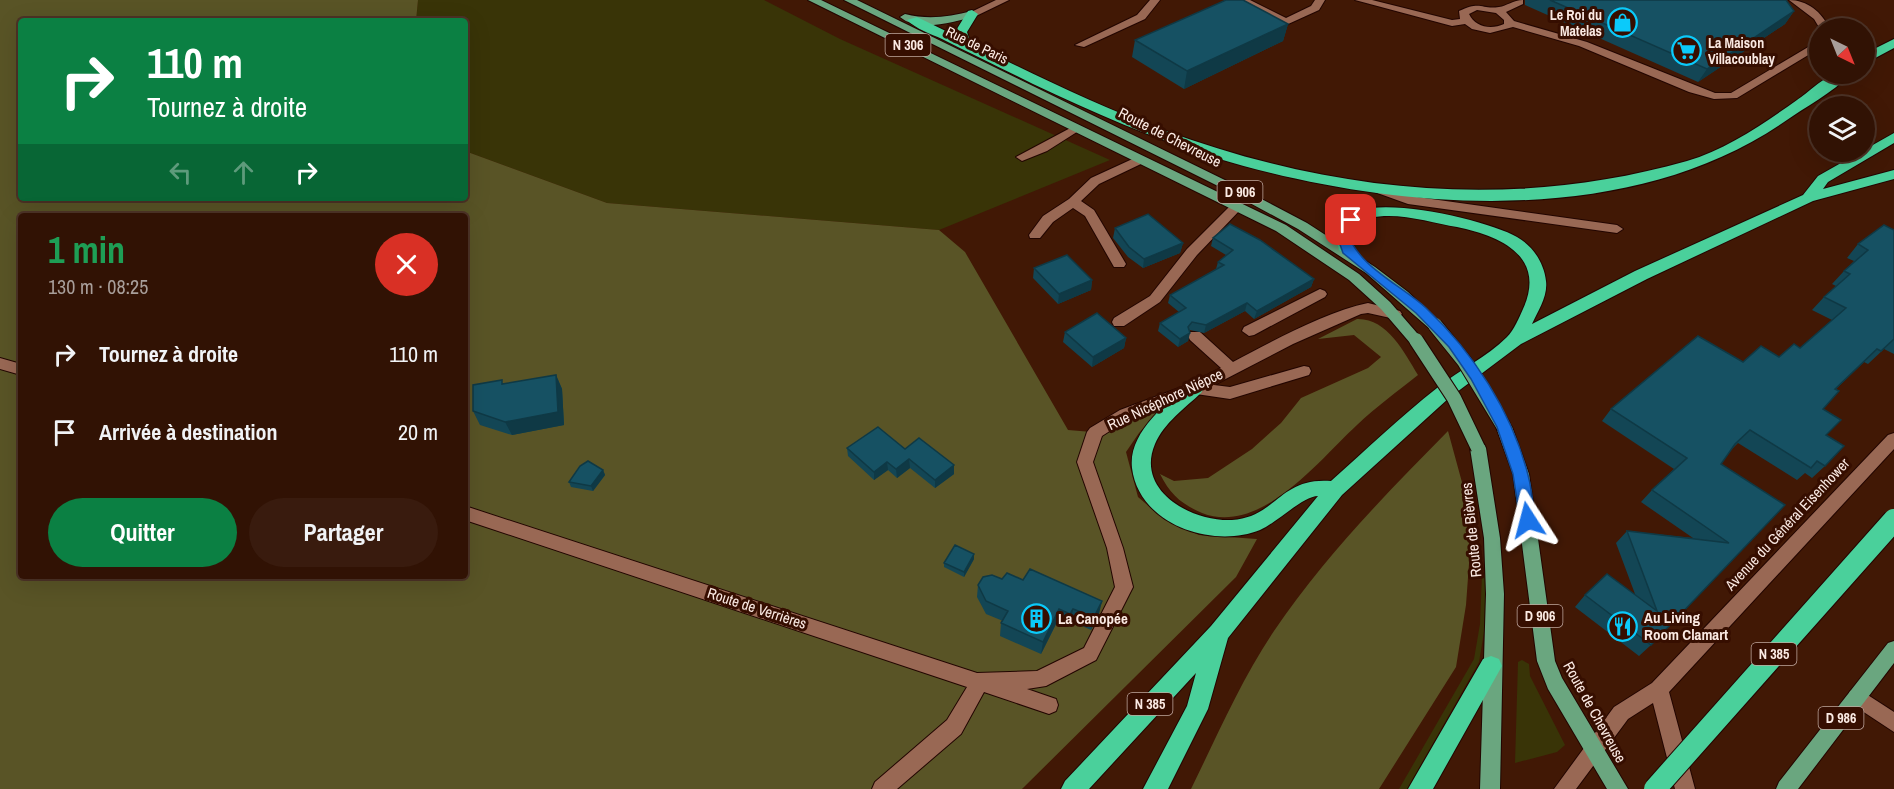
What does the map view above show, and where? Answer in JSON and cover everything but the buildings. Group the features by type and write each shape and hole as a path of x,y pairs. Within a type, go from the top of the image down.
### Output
{"highway":[{"path":"965,45 961,32 972,14"},
{"path":"913,20 1111,113 1196,147 1277,169 1373,187 1435,194 1512,194 1604,186 1654,175 1700,162 1740,143 1828,84"},
{"path":"1875,54 1894,43"},
{"path":"1808,198 1823,178 1894,137"},
{"name":"N 385","path":"1073,789 1219,633 1335,489 1443,393 1515,340 1641,275 1808,198 1894,174"},
{"path":"1347,250 1342,233 1344,226 1359,216 1382,211 1475,226 1509,240 1531,259 1538,282 1533,301 1515,340"},
{"path":"1195,388 1162,419 1144,447 1140,458 1140,470 1148,488 1168,510 1188,523 1203,527 1242,527 1266,519 1305,489 1335,489"},
{"name":"N 385","path":"1655,789 1894,520"},
{"path":"1155,789 1197,709 1219,633"},
{"path":"1420,789 1491,666"}],"main road":[{"name":"Rue de Paris","path":"813,0 1003,91"},
{"name":"Rue de Paris","path":"849,0 1027,86"},
{"path":"870,0 913,20 937,21 972,14"},
{"name":"Route de Chevreuse","path":"1027,86 1284,214 1347,250 1453,343 1476,376 1504,427 1521,474 1546,661 1555,683 1618,789"},
{"name":"Route de Bièvres","path":"1003,91 1281,228 1345,268 1395,314 1416,340 1454,398 1478,448 1492,538 1495,594 1491,666 1490,789"},
{"name":"D 986","path":"1786,789 1894,649"}],"street":[{"path":"972,14 1004,0"},
{"path":"1080,45 1140,17 1155,0"},
{"path":"1242,0 1286,22 1316,8 1320,0"},
{"path":"1360,0 1452,23 1466,21 1489,30 1502,29 1510,22"},
{"path":"1794,0 1819,18"},
{"path":"1499,11 1518,2"},
{"path":"1466,21 1462,13 1470,8 1484,7 1499,11 1510,22 1583,44 1693,90 1714,96 1733,96 1809,50"},
{"path":"1022,158 1076,128"},
{"path":"1035,235 1048,219 1073,202 1095,181 1139,160"},
{"path":"1373,187 1408,200 1617,229"},
{"path":"1073,202 1090,213 1119,264"},
{"path":"1119,322 1155,299 1192,252 1237,206"},
{"path":"1249,331 1320,294"},
{"name":"Rue Nicéphore Niépce","path":"981,680 1039,680 1090,654 1124,587 1115,548 1084,462 1095,432 1125,414 1195,388 1288,340 1358,309 1368,308 1395,314"},
{"path":"1269,321 1288,340"},
{"path":"1195,336 1231,368"},
{"path":"0,363 18,369"},
{"path":"1195,388 1230,393 1304,371"},
{"name":"Avenue du Général Eisenhower","path":"1564,789 1625,709 1659,689 1894,439"},
{"name":"Route de Verrières","path":"468,514 981,680 1048,705"},
{"path":"882,789 954,727 981,680"},
{"path":"1659,689 1685,789"},
{"path":"1857,697 1894,723"}],"shaded area":[{"path":"0,0 418,0 416,18 18,18 18,201 468,201 468,152 607,203 939,230 965,252 1068,430 1104,433 1162,407 1126,452 1138,497 1165,520 1199,535 1257,539 1236,577 1022,789 0,789"},
{"path":"418,0 764,0 840,39 1110,160 939,230 607,203 468,152 468,18 416,18"},
{"path":"1357,319 1368,320 1386,330 1418,375 1364,418 1307,474 1267,504 1246,514 1224,517 1195,510 1172,493 1160,474 1174,481 1208,478 1252,449 1281,423 1301,398 1368,368 1381,357 1354,335 1318,339"},
{"path":"1448,431 1463,486 1470,550 1466,605 1456,667 1379,789 1191,789 1251,669 1293,604 1357,527"},
{"path":"1482,574 1487,575 1485,626 1479,662 1407,789 1399,789 1474,659 1480,624"},
{"path":"1522,660 1529,664 1530,676 1565,745 1557,752 1515,763 1518,662"}],"place":[{"name":"Le Roi du Matelas","path":"1623,23"},
{"name":"La Maison Villacoublay","path":"1687,51"},
{"name":"La Canopée","path":"1037,618"},
{"name":"Au Living Room Clamart","path":"1623,626"}],"route":[{"path":"1351,220 1344,226 1342,233 1347,250 1420,310 1453,343 1476,376 1504,427 1521,474 1528,520"}]}
